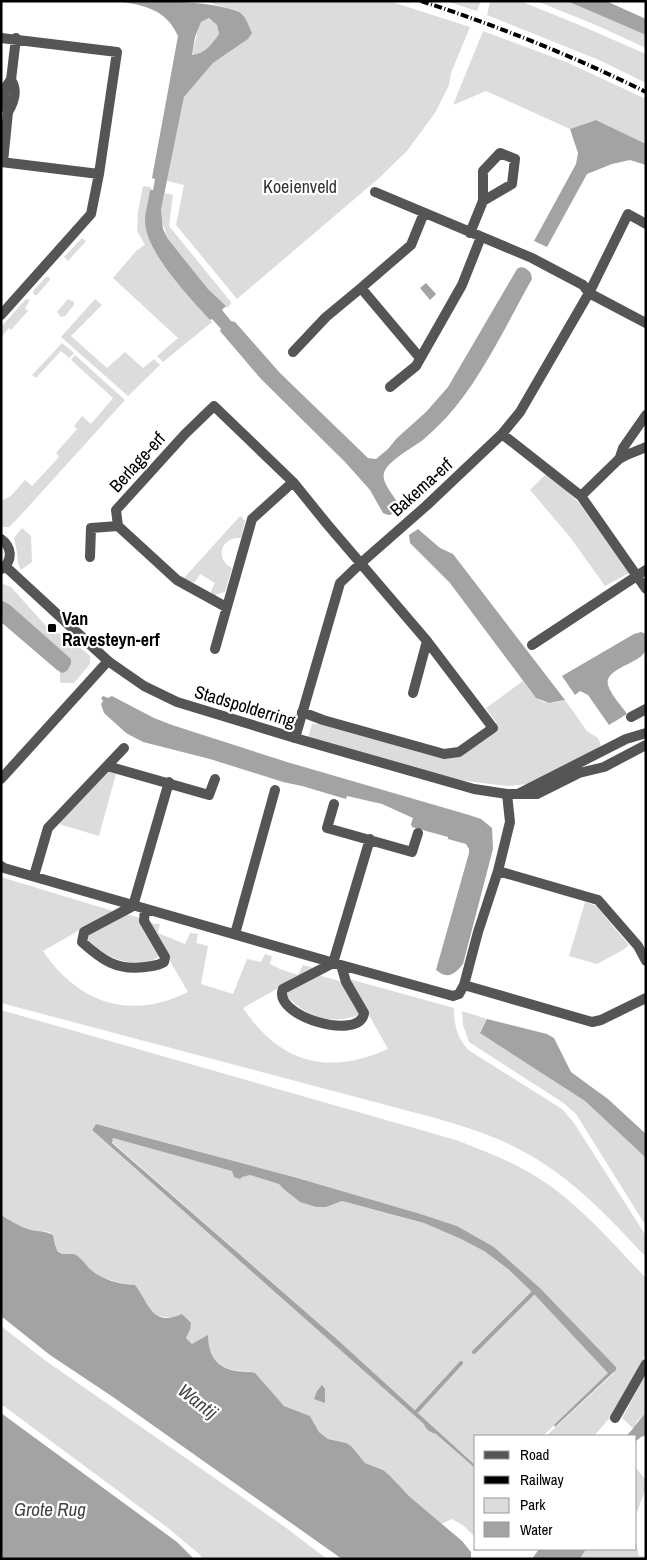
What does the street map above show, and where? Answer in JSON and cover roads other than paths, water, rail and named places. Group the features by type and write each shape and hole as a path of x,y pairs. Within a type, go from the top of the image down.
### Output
{"street":[{"path":"1,38 16,38 117,52 90,214 1,315"},
{"path":"16,38 11,80 6,85 4,103 8,112 2,162 98,174"},
{"path":"470,233 484,201 483,171 500,153 515,159 512,184 484,201"},
{"path":"375,192 532,258 583,285 589,293 646,323"},
{"path":"293,352 326,317 411,245 424,213"},
{"name":"Bakema-erf","path":"361,563 426,506 502,434 520,412 589,293 628,214 646,224"},
{"path":"390,387 416,366 462,285 481,237"},
{"path":"361,288 420,358"},
{"name":"Berlage-erf","path":"118,526 116,510 185,434 214,406 292,482 427,641 493,728 459,752 444,754 323,720 302,712"},
{"path":"619,459 623,448 646,415"},
{"path":"502,434 581,496 642,573 646,589"},
{"path":"581,496 619,459 646,447"},
{"path":"215,649 252,519 292,482"},
{"path":"90,557 91,528 118,526 177,580 226,607"},
{"path":"1,539 8,545 10,551 10,556 3,568"},
{"path":"295,738 340,583 361,563"},
{"name":"Stadspolderring","path":"3,568 108,661 144,686 178,702 295,738 474,789 512,794 538,794 578,773 604,767 646,745"},
{"path":"532,645 642,573"},
{"path":"413,693 427,641"},
{"path":"1,779 108,661"},
{"path":"631,717 646,709"},
{"path":"1,866 134,906 453,996 462,989 498,871 510,822 512,794 626,739 646,733"},
{"path":"34,876 48,828 124,748"},
{"path":"107,766 208,794 215,779"},
{"path":"145,909 144,921 165,957 164,962 158,966 132,969 106,962 82,942 84,932 134,906 169,782"},
{"path":"235,934 276,790"},
{"path":"334,804 327,828 412,852 418,833"},
{"path":"337,964 283,988 281,993 283,998 291,1008 303,1017 319,1023 346,1025 360,1021 363,1017 364,1012 337,964 370,839"},
{"path":"498,871 598,900 638,946 646,961"},
{"path":"462,989 592,1022 601,1020 646,998"},
{"path":"615,1418 646,1364"}],"water":[{"path":"116,1 178,2 225,7 237,11 246,20 252,33 248,39 213,63 184,97 161,210 163,229 168,239 208,289 226,306 222,310 231,321 235,322 280,373 368,458 376,459 388,449 397,438 426,412 448,387 517,269 525,268 531,274 532,279 493,351 471,386 446,418 419,443 390,463 386,468 384,481 398,504 393,514 383,513 370,490 345,462 261,379 220,331 221,329 212,319 210,320 170,274 152,246 145,221 150,190 153,190 155,179 152,178 178,36 173,27 160,14 145,7","holes":["209,18 217,25 219,34 214,41 201,53 192,55 195,37 201,22"]},
{"path":"567,1 606,1 646,19 646,35"},
{"path":"596,120 646,144 646,165 630,160 612,164 587,174 547,247 534,241 576,164 578,153 570,129"},
{"path":"426,283 436,294 430,300 420,288"},
{"path":"418,529 440,548 453,554 565,700 549,703 536,698 450,583 410,543 409,535"},
{"path":"1,600 10,605 71,659 71,664 67,671 62,673 57,670 1,622"},
{"path":"641,632 646,634 644,653 616,671 608,679 611,692 627,714 609,725 588,695 580,691 575,695 562,676 634,634"},
{"path":"103,696 108,698 112,696 154,718 172,725 287,762 481,819 492,828 493,849 463,964 457,971 448,975 444,975 436,970 469,853 466,844 412,827 413,818 382,804 347,796 346,799 210,759 143,742 126,733 104,713 101,704"},
{"path":"487,1019 547,1034 554,1038 571,1072 608,1099 646,1134 646,1158 585,1101 480,1033"},
{"path":"96,1124 297,1178 457,1226 494,1247 541,1289 616,1367 616,1370 555,1427 554,1425 608,1373 533,1293 508,1269 484,1251 424,1223 342,1201 326,1207 316,1207 300,1202 279,1184 250,1175 240,1179 234,1177 232,1171 113,1138 112,1143 339,1341 474,1464 474,1467 436,1434 430,1432 424,1424 92,1130"},
{"name":"Wantij","path":"1,1215 24,1228 47,1232 53,1235 59,1252 76,1255 90,1269 105,1279 135,1285 152,1312 158,1316 172,1318 182,1314 191,1323 186,1338 192,1344 208,1335 212,1354 218,1363 223,1367 236,1371 255,1373 284,1406 310,1416 319,1432 328,1439 346,1443 351,1446 365,1463 383,1470 410,1497 462,1541 471,1552 471,1559 342,1559 113,1397 50,1355 1,1316"},
{"path":"322,1385 325,1389 325,1403 314,1399"},
{"name":"Grote Rug","path":"1,1413 177,1542 194,1559 1,1559"},
{"path":"646,1413 646,1435 637,1440 637,1435 627,1435"},
{"path":"538,1550 585,1550 580,1559 532,1559"}],"waterway":[{"path":"474,1352 533,1293"},
{"path":"417,1411 461,1363"}],"railway":[{"path":"421,1 535,42 646,92"}],"place":[{"name":"Van Ravesteyn-erf","path":"52,628"}],"park label":[{"name":"Koeienveld","path":"300,186"}]}
